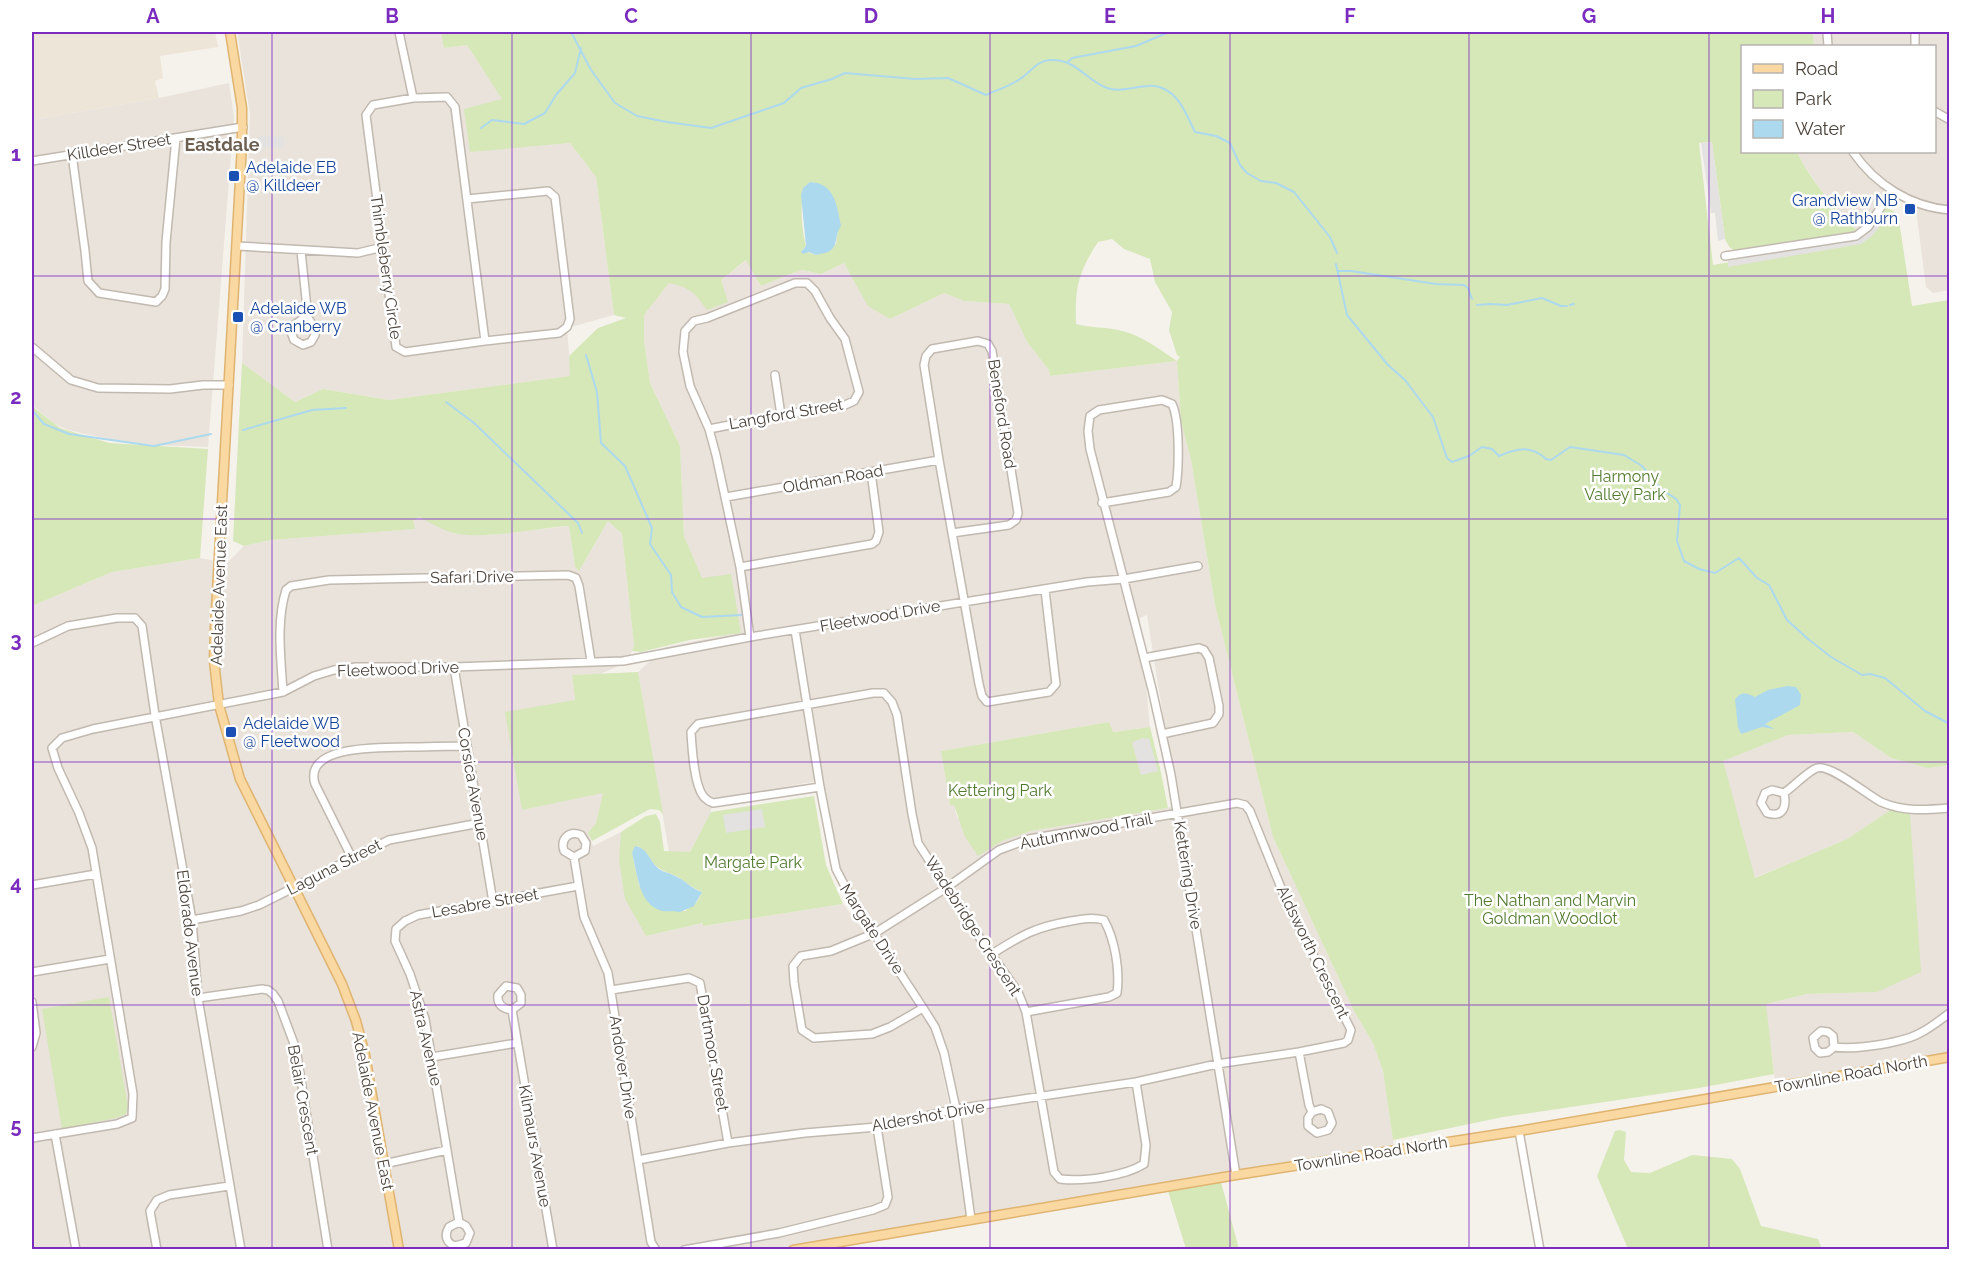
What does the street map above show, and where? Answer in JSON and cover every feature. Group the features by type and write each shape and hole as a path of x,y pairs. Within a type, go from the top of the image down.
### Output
{"main road":[{"name":"Adelaide Avenue East","path":"230,32 243,127 215,628 214,661 219,705 240,779 342,984 356,1021 365,1055 399,1250"},
{"name":"Townline Road North","path":"793,1250 1236,1174 1520,1131 1950,1057"}],"street":[{"path":"399,32 413,98"},
{"name":"Thimbleberry Circle","path":"447,97 455,106 468,199 485,341 405,352 396,347 383,247 366,115 373,105 413,98 447,97"},
{"path":"1936,112 1950,120"},
{"name":"Killdeer Street","path":"32,161 243,127"},
{"path":"72,154 87,281 99,293 156,302 165,289 167,232 176,138"},
{"path":"1854,153 1867,170 1892,190 1915,202 1936,209 1950,210"},
{"path":"1725,256 1856,236 1868,227 1892,190"},
{"path":"468,199 548,191 555,197 570,319 567,327 559,333 485,341"},
{"path":"237,246 358,253 383,247"},
{"path":"301,251 308,318"},
{"name":"Langford Street","path":"709,429 845,405 854,401 859,392 845,339 807,284 795,284 694,321 685,331 683,352 690,387 709,429 726,497 740,567 750,637"},
{"name":"Beneford Road","path":"952,533 1010,525 1016,520 1018,513 992,351 988,344 978,341 932,349 926,356 924,365 939,460 964,602 980,690 987,702 1050,692 1056,684 1045,590"},
{"path":"32,347 71,380 98,388 170,389 229,385"},
{"path":"775,375 781,415"},
{"path":"1162,400 1172,404 1175,410 1178,443 1176,487 1168,492 1102,503 1090,449 1088,431 1090,416 1099,410 1162,400"},
{"name":"Oldman Road","path":"726,497 939,460"},
{"path":"740,567 872,544 879,532 871,472"},
{"name":"Kettering Drive","path":"1102,503 1144,658 1178,814 1236,1174"},
{"name":"Fleetwood Drive","path":"32,1138 117,1125 132,1118 133,1094 92,848 58,768 52,748 62,738 155,715 283,692 314,676 334,670 357,667 454,667 623,661 750,637 1198,566"},
{"name":"Safari Drive","path":"283,692 280,645 286,591 291,586 329,580 568,575 576,578 579,586 591,661"},
{"name":"Eldorado Avenue","path":"32,643 68,626 89,622 129,617 135,618 142,626 155,715 192,920 198,998 241,1250"},
{"name":"Margate Drive","path":"795,630 820,787 836,869 850,898 923,1008 940,1039 956,1109 972,1220"},
{"path":"1144,658 1199,648 1204,650 1209,658 1219,706 1216,719 1213,723 1162,734"},
{"name":"Corsica Avenue","path":"454,667 493,902"},
{"name":"Wadebridge Crescent","path":"820,787 713,803 706,800 700,792 691,732 698,724 806,704 884,693 892,702 897,716 918,843 946,888 1018,992 1026,1012 1054,1172 1060,1179 1112,1175 1134,1170 1144,1164 1146,1145 1136,1082"},
{"path":"352,858 315,784 313,775 315,767 330,756 351,750 466,746"},
{"path":"1784,793 1816,768 1823,768 1882,802 1897,808 1921,811 1950,808"},
{"name":"Aldsworth Crescent","path":"1178,814 1237,803 1245,805 1250,812 1288,905 1351,1030 1348,1040 1344,1043 1218,1064"},
{"name":"Autumnwood Trail","path":"923,1008 890,1027 872,1034 814,1038 802,1030 793,966 801,956 831,951 875,933 946,888 999,850 1029,839 1178,814"},
{"name":"Laguna Street","path":"192,920 241,911 293,888 388,840 480,823"},
{"name":"Andover Drive","path":"574,857 584,917 603,960 610,990 651,1242 656,1250"},
{"path":"32,885 96,874"},
{"name":"Lesabre Street","path":"396,929 405,921 418,915 578,886"},
{"path":"992,954 1036,928 1084,919 1104,920 1109,930 1119,974 1117,993 1109,997 1026,1012"},
{"name":"Astra Avenue","path":"396,929 395,941 410,974 425,1019 459,1222"},
{"path":"32,972 110,959"},
{"name":"Dartmoor Street","path":"610,990 689,978 700,983 728,1143"},
{"name":"Belair Crescent","path":"198,998 262,989 268,990 278,1001 293,1040 300,1067 328,1250"},
{"path":"32,1002 36,1032 32,1047"},
{"name":"Kilmaurs Avenue","path":"512,1011 553,1250"},
{"path":"1834,1047 1862,1047 1921,1034 1950,1013"},
{"path":"432,1057 517,1043"},
{"path":"1299,1052 1312,1112"},
{"name":"Aldershot Drive","path":"638,1160 728,1143 877,1127 956,1109 1136,1082 1218,1064"},
{"path":"684,1250 779,1233 885,1205 888,1197 877,1127"},
{"path":"1520,1131 1540,1250"},
{"path":"55,1134 76,1250"},
{"path":"384,1164 447,1150"},
{"path":"157,1250 150,1211 157,1200 169,1195 229,1186"}],"shaded area":[{"path":"32,32 215,32 218,47 160,56 163,78 155,81 159,98 32,120"},
{"path":"237,32 441,32 444,48 467,45 503,99 471,151 570,143 596,177 614,315 567,328 571,376 389,400 323,389 295,402 242,363 250,114"},
{"path":"1813,32 1949,32 1949,290 1933,293 1926,287 1915,202 1892,190 1881,200 1867,222 1857,231 1821,190 1798,153 1936,153 1936,45 1814,45"},
{"path":"229,83 234,117 208,447 155,445 109,439 68,430 55,424 32,405 32,120 159,98"},
{"path":"259,136 284,137 284,148 258,147"},
{"path":"1712,142 1725,239 1718,241 1715,213 1711,213 1701,143"},
{"path":"1877,221 1881,225 1861,244 1728,267 1728,261 1858,239 1868,233"},
{"path":"747,260 761,286 801,270 821,274 844,263 868,305 890,319 944,293 964,301 1009,304 1027,342 1049,370 1050,376 1177,361 1181,421 1191,460 1215,605 1273,837 1354,1011 1373,1043 1383,1071 1394,1146 1209,1174 973,1218 944,1043 833,866 818,781 712,799 711,812 690,852 669,852 638,672 665,647 741,632 702,579 684,536 680,446 650,383 644,340 644,315 669,283 687,287 695,293 721,280","holes":["1147,615 1177,805 1031,831 996,844 957,817 954,805 950,805 941,751 1109,722 1112,732 1150,727 1140,618"]},
{"path":"419,517 455,534 489,535 569,526 575,567 579,571 608,521 622,534 634,645 632,651 628,662 600,674 572,675 575,700 522,810 604,792 596,823 588,833 593,846 621,832 621,843 646,936 704,923 704,926 843,904 891,965 930,1026 939,1054 972,1222 799,1250 32,1250 32,606 112,572 200,558 227,563 244,546 271,540 414,529 413,521"},
{"path":"1853,732 1891,758 1928,768 1949,765 1949,1057 1776,1087 1765,1004 1807,994 1877,992 1892,809 1847,839 1754,878 1722,761 1788,735"},
{"path":"1149,738 1158,771 1141,775 1132,742"},
{"path":"762,809 765,827 726,833 723,815"}],"green space":[{"path":"441,32 1813,32 1814,45 1741,45 1741,153 1798,153 1816,184 1857,231 1734,250 1730,248 1725,239 1712,142 1699,143 1713,265 1858,239 1872,228 1886,207 1898,214 1912,306 1949,300 1949,765 1928,768 1891,758 1853,732 1788,735 1723,761 1755,878 1847,839 1892,809 1910,814 1921,972 1877,992 1807,994 1766,1004 1774,1074 1699,1088 1503,1117 1393,1140 1383,1071 1373,1043 1354,1011 1273,837 1215,605 1191,460 1181,421 1177,361 1050,376 1049,370 1027,342 1009,304 964,301 944,293 890,319 868,306 844,263 821,274 802,270 761,286 746,260 721,280 728,302 707,310 691,292 669,283 644,315 644,340 650,383 680,446 684,536 702,578 731,574 741,633 690,640 641,652 632,651 634,645 622,534 608,521 579,571 575,567 569,526 471,535 448,531 419,517 413,521 415,529 271,540 244,546 233,541 242,363 295,402 323,389 389,400 570,376 569,356 598,328 626,318 614,315 596,177 570,143 470,152 464,109 502,99 467,45 444,48","holes":["810,182 816,183 838,230 836,244 816,255 802,250 806,246 802,222 803,195","1112,239 1124,249 1150,259 1155,282 1172,312 1169,330 1177,355 1180,357 1177,361 1149,342 1126,332 1076,324 1079,281 1098,242"]},
{"path":"32,406 60,428 109,443 208,449 200,558 112,572 32,606"},
{"path":"638,672 663,814 659,810 650,809 592,841 588,833 596,823 603,793 522,810 505,712 575,700 572,675"},
{"name":"Kettering Park","path":"1109,722 1113,732 1150,727 1168,808 1031,831 1002,841 978,856 965,837 954,805 950,805 941,751"},
{"name":"Margate Park","path":"814,796 826,865 843,904 703,926 703,923 646,936 625,899 619,860 621,832 646,816 656,814 660,822 664,851 690,852 711,812","holes":["638,846 657,867 702,892 697,902 685,911 664,911 643,892 639,885 632,853"]},
{"path":"109,997 128,1107 126,1114 62,1129 42,1009"},
{"path":"1615,1131 1626,1132 1624,1160 1631,1172 1650,1173 1692,1155 1732,1159 1740,1169 1761,1226 1818,1239 1822,1249 1628,1249 1597,1176"},
{"path":"1221,1182 1239,1249 1186,1249 1168,1191"}],"water":[{"path":"810,182 825,186 830,191 836,204 841,226 833,248 816,255 801,252 806,246 801,195 803,188"},
{"path":"1787,686 1796,687 1801,695 1800,705 1765,724 1775,729 1762,727 1741,734 1735,699 1742,694 1755,697 1768,690"},
{"path":"635,846 643,849 659,869 702,892 694,906 680,912 660,910 651,905 639,884 632,853"}],"waterway":[{"path":"571,32 591,70 615,103 637,116 711,128 784,103 801,88 845,73 915,79 948,78 986,95 1008,86 1041,62 1059,60 1074,66 1107,88 1121,90 1149,86 1162,88 1178,101 1195,132 1216,136 1230,143 1240,165 1247,173 1261,181 1276,183 1294,192 1330,237 1337,253"},
{"path":"1067,63 1072,58 1136,46 1169,32"},
{"path":"481,128 492,120 524,124 545,113 556,95 575,73 581,48"},
{"path":"1336,264 1347,315 1388,365 1405,380 1433,417 1447,458 1452,462 1469,456 1482,447 1492,449 1499,456 1524,449 1551,460 1570,447 1624,455 1642,466 1660,488 1676,499 1680,505 1677,541 1684,561 1699,569 1715,573 1739,558 1757,578 1769,585 1787,620 1808,639 1831,657 1862,675 1870,674 1885,678 1925,711 1950,724"},
{"path":"1338,271 1436,284 1464,285 1468,288 1472,299"},
{"path":"1477,305 1507,305 1542,298 1561,306 1567,306"},
{"path":"1570,305 1574,304"},
{"path":"586,355 597,392 601,443 625,466 652,528 650,544 671,575 672,592 681,607 702,617 742,615"},
{"path":"446,402 474,423 578,523 582,533"},
{"path":"243,430 312,410 346,408"},
{"path":"32,410 44,424 69,434 154,446 211,434"}],"place":[{"name":"Adelaide EB @ Killdeer","path":"234,176"},
{"name":"Grandview NB @ Rathburn","path":"1910,209"},
{"name":"Adelaide WB @ Cranberry","path":"238,317"},
{"name":"Adelaide WB @ Fleetwood","path":"231,732"}],"district":[{"name":"Eastdale","path":"222,144"}],"park label":[{"name":"Harmony Valley Park","path":"1625,485"},
{"name":"The Nathan and Marvin Goldman Woodlot","path":"1550,909"}]}
